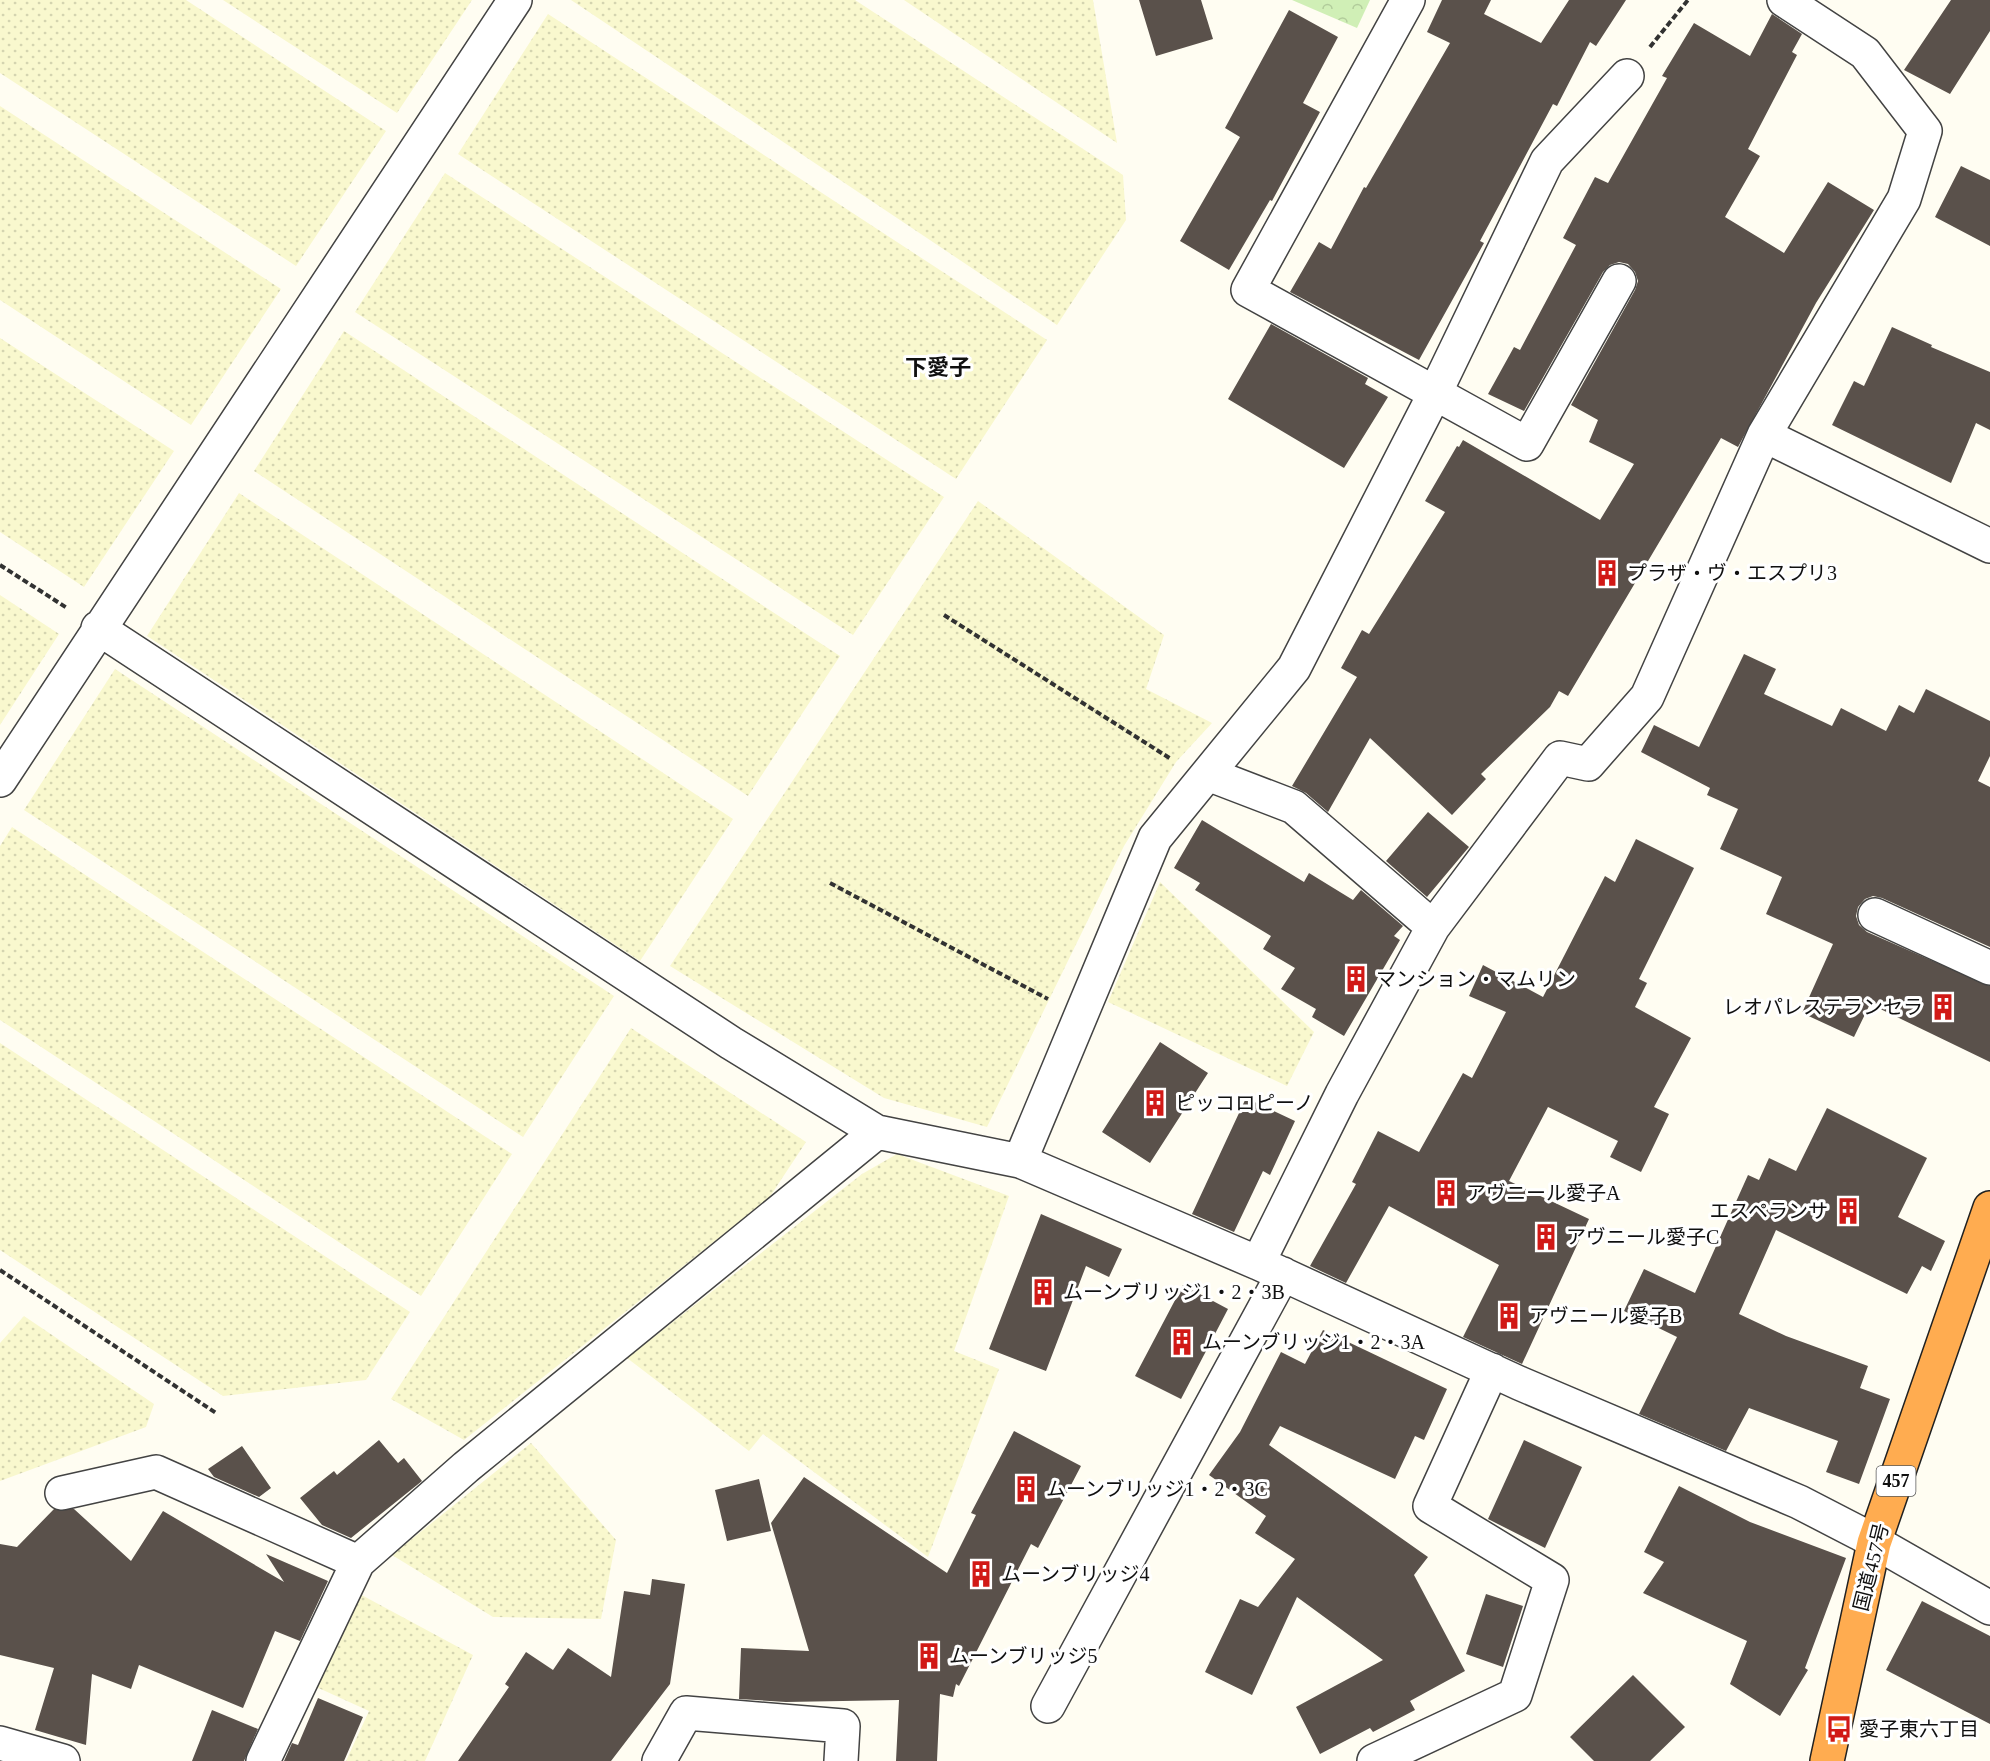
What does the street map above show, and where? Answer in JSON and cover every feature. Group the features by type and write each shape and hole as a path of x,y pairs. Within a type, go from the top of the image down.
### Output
{"highway":[{"name":"国道457号","path":"1827,1761 1874,1543 1990,1208"}],"street":[{"path":"0,780 98,628 514,0"},
{"path":"1408,0 1248,290 1527,444 1619,281"},
{"path":"1048,1706 1271,1269 1342,1094 1433,927 1560,758 1588,764 1647,697 1764,435 1904,200 1925,132 1865,53 1784,0"},
{"path":"1020,1161 1155,838 1294,668 1434,394 1547,161 1627,76"},
{"path":"1764,435 1990,546"},
{"path":"98,628 732,1043 877,1132 1020,1161 1271,1269 1492,1370 1799,1502 1990,1608"},
{"path":"1208,774 1294,807 1433,927"},
{"path":"1875,915 1990,968"},
{"path":"264,1761 358,1562 466,1467 877,1132"},
{"path":"1374,1761 1515,1695 1552,1580 1430,1506 1492,1370"},
{"path":"62,1493 156,1472 358,1562"},
{"path":"659,1761 686,1713 843,1726 841,1761"},
{"path":"0,1743 63,1761"}],"path":[{"path":"1627,76 1688,0"},
{"path":"0,565 98,628"},
{"path":"944,615 1176,762"},
{"path":"830,883 1051,1000"},
{"path":"0,1270 216,1413"}],"green space":[{"path":"0,0 186,0 386,131 296,266 0,73"},
{"path":"223,0 472,0 397,113"},
{"path":"571,0 855,0 1123,175 1126,220 1057,325"},
{"path":"904,0 1093,0 1117,143"},
{"path":"1292,0 1370,0 1357,28"},
{"path":"548,14 1047,340 956,479 458,154"},
{"path":"0,106 281,289 191,425 0,300"},
{"path":"445,173 944,497 853,635 355,312"},
{"path":"344,331 840,656 748,796 254,471"},
{"path":"0,338 174,451 84,587 0,532"},
{"path":"239,493 733,819 640,961 147,636"},
{"path":"978,501 1164,635 1146,689 1212,723 1176,762 1124,846 987,1127 884,1098 670,966"},
{"path":"0,595 59,634 0,725"},
{"path":"115,669 614,996 523,1137 24,810"},
{"path":"12,827 512,1154 421,1296 0,1020 0,846"},
{"path":"1160,882 1314,1032 1287,1086 1108,1002"},
{"path":"631,1028 806,1142 769,1198 464,1440 391,1399"},
{"path":"0,1043 410,1312 366,1380 223,1396 0,1250"},
{"path":"897,1154 1009,1196 954,1351 999,1369 928,1557 763,1434 749,1451 627,1358 862,1174"},
{"path":"24,1316 154,1404 146,1427 0,1481 0,1343"},
{"path":"531,1443 616,1540 601,1619 493,1617 392,1555"},
{"path":"356,1592 473,1655 425,1761 346,1761 369,1711 312,1685"}],"building":[{"path":"1139,0 1201,0 1213,39 1156,56"},
{"path":"1442,0 1491,0 1484,14 1541,43 1569,0 1626,0 1596,46 1590,42 1557,106 1553,104 1480,241 1484,243 1419,360 1290,292 1319,242 1331,249 1364,187 1366,188 1450,43 1427,32"},
{"path":"1951,0 1990,0 1990,31 1950,94 1904,70"},
{"path":"1289,10 1338,37 1303,103 1320,112 1272,201 1270,200 1229,270 1180,241 1240,137 1225,128"},
{"path":"1772,14 1802,34 1792,52 1797,55 1748,149 1760,156 1725,217 1784,253 1828,182 1874,210 1816,303 1738,447 1721,438 1568,696 1559,691 1550,707 1481,774 1486,779 1452,815 1370,738 1328,812 1306,793 1292,786 1357,677 1341,668 1362,630 1369,634 1445,512 1425,501 1457,446 1459,447 1463,440 1600,520 1634,464 1589,442 1598,420 1571,405 1635,290 1638,281 1635,272 1628,264 1619,262 1610,265 1603,272 1524,411 1488,394 1514,347 1520,350 1576,245 1563,238 1595,177 1608,183 1667,78 1662,76 1694,23 1750,56"},
{"path":"1961,166 1990,180 1990,246 1935,217"},
{"path":"1271,324 1368,378 1365,384 1388,397 1344,468 1228,399"},
{"path":"1892,327 1932,345 1931,347 1990,372 1990,430 1976,423 1951,483 1832,425 1854,381 1864,386"},
{"path":"1744,654 1776,669 1764,694 1832,726 1841,708 1886,731 1899,705 1914,713 1926,689 1990,721 1990,756 1978,781 1990,787 1990,947 1882,898 1873,896 1865,899 1858,907 1856,916 1859,925 1867,932 1990,986 1990,1062 1870,1004 1854,1037 1802,1013 1833,944 1766,914 1782,877 1720,849 1738,809 1707,795 1710,788 1641,752 1654,725 1699,747"},
{"path":"1428,812 1469,847 1427,897 1386,861"},
{"path":"1202,820 1304,882 1309,873 1353,900 1361,890 1403,926 1394,936 1400,940 1344,1036 1312,1017 1316,1009 1281,989 1295,968 1263,949 1271,936 1195,890 1200,883 1174,868"},
{"path":"1636,839 1694,868 1639,979 1647,983 1635,1007 1691,1038 1654,1107 1669,1114 1641,1172 1610,1157 1618,1141 1548,1107 1509,1181 1589,1219 1522,1364 1463,1337 1499,1265 1389,1206 1346,1283 1310,1266 1356,1184 1352,1182 1378,1131 1419,1152 1463,1073 1472,1078 1506,1012 1469,996 1483,965 1543,997 1605,876 1615,882"},
{"name":"ピッコロピーノ","path":"1160,1042 1208,1073 1150,1163 1102,1132"},
{"path":"1246,1098 1295,1121 1270,1175 1263,1171 1234,1232 1192,1214"},
{"path":"1827,1108 1927,1158 1898,1217 1945,1241 1931,1271 1922,1266 1907,1294 1776,1230 1739,1314 1786,1336 1868,1366 1860,1388 1890,1399 1859,1484 1826,1472 1838,1441 1749,1408 1726,1451 1639,1414 1677,1337 1624,1311 1644,1269 1695,1293 1748,1175 1759,1180 1769,1158 1796,1171"},
{"name":"ムーンブリッジ1・2・3B","path":"1041,1214 1122,1249 1109,1277 1086,1266 1046,1371 989,1349"},
{"name":"ムーンブリッジ1・2・3A","path":"1183,1285 1228,1309 1181,1399 1135,1376"},
{"path":"1323,1330 1447,1389 1424,1440 1415,1436 1395,1479 1280,1426 1269,1445 1428,1557 1414,1575 1465,1671 1410,1701 1415,1710 1373,1732 1370,1728 1320,1754 1296,1707 1383,1660 1297,1597 1252,1695 1205,1672 1240,1599 1258,1607 1295,1559 1255,1533 1266,1516 1209,1475 1240,1432 1281,1352 1305,1364"},
{"path":"1014,1431 1081,1466 1038,1548 1031,1544 959,1686 956,1684 953,1697 940,1694 937,1761 896,1761 899,1700 786,1702 739,1699 741,1648 809,1651 771,1523 804,1477 947,1573 976,1515 971,1513"},
{"path":"379,1440 398,1463 404,1458 422,1481 351,1538 322,1525 300,1498 334,1471 337,1475"},
{"path":"1524,1440 1582,1467 1545,1548 1488,1519"},
{"path":"242,1446 271,1488 259,1497 214,1477 208,1469"},
{"path":"759,1479 771,1531 727,1541 715,1490"},
{"path":"1679,1486 1750,1522 1846,1558 1805,1668 1808,1670 1780,1716 1730,1684 1747,1641 1643,1593 1664,1562 1644,1552"},
{"path":"54,1509 74,1509 131,1561 163,1511 284,1582 266,1554 328,1581 300,1641 275,1631 243,1708 139,1665 131,1689 92,1674 86,1745 35,1730 54,1668 0,1655 0,1544 17,1547"},
{"path":"652,1579 685,1584 670,1684 611,1761 458,1761 509,1687 505,1684 526,1652 553,1670 568,1648 611,1677 624,1591 650,1595"},
{"path":"1486,1594 1523,1606 1503,1667 1466,1654"},
{"path":"1922,1601 1990,1636 1990,1724 1886,1670"},
{"path":"1633,1675 1685,1727 1650,1761 1594,1761 1570,1737"},
{"path":"318,1698 363,1717 344,1761 284,1761 292,1743 298,1745"},
{"path":"212,1710 258,1729 244,1761 192,1761"}],"place":[{"name":"プラザ・ヴ・エスプリ3","path":"1607,573"},
{"name":"マンション・マムリン","path":"1356,979"},
{"name":"レオパレステランセラ","path":"1943,1007"},
{"name":"ピッコロピーノ","path":"1155,1103"},
{"name":"アヴニール愛子A","path":"1446,1193"},
{"name":"エスペランサ","path":"1848,1211"},
{"name":"アヴニール愛子C","path":"1546,1237"},
{"name":"ムーンブリッジ1・2・3B","path":"1043,1292"},
{"name":"アヴニール愛子B","path":"1509,1316"},
{"name":"ムーンブリッジ1・2・3A","path":"1182,1342"},
{"name":"ムーンブリッジ1・2・3C","path":"1026,1489"},
{"name":"ムーンブリッジ4","path":"981,1574"},
{"name":"ムーンブリッジ5","path":"929,1656"},
{"name":"愛子東六丁目","path":"1839,1729"}],"district":[{"name":"下愛子","path":"938,367"}]}
